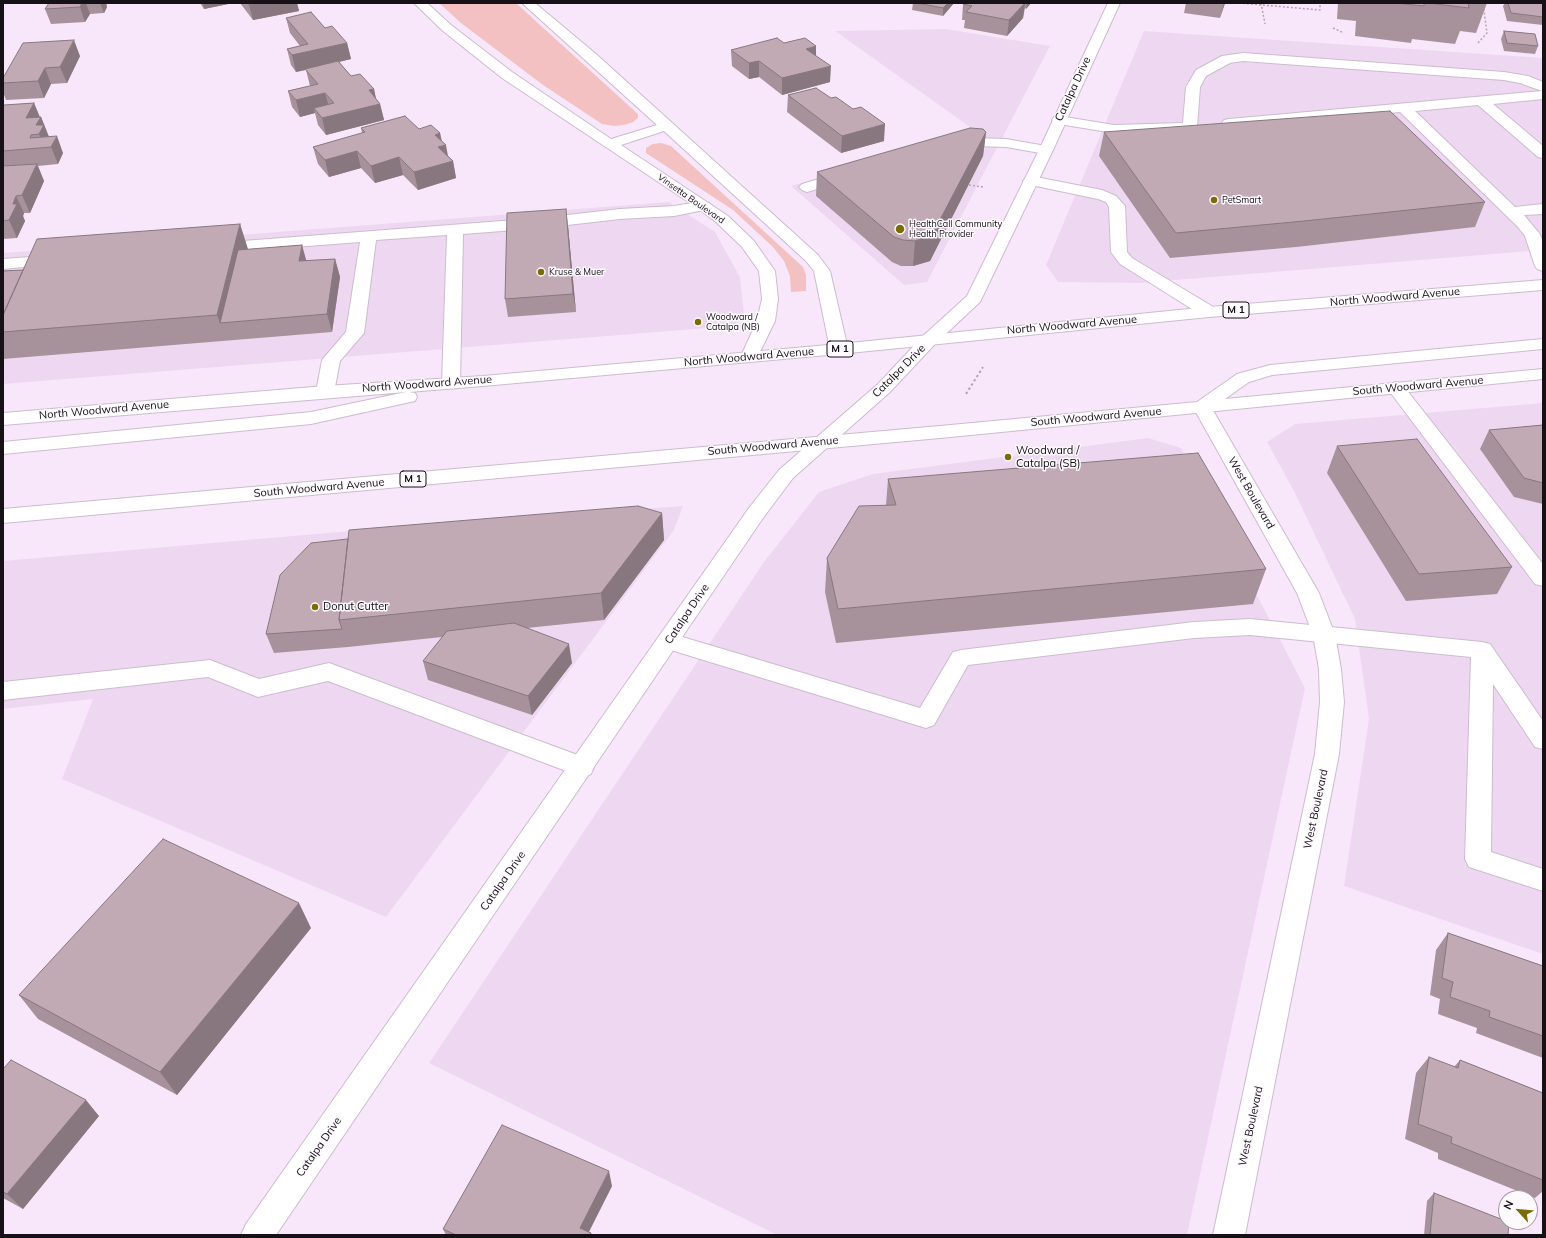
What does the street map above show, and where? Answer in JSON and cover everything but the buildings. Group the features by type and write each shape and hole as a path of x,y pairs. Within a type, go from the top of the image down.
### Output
{"street":[{"name":"Vinsetta Boulevard","path":"420,3 447,28 507,75 608,144 704,206 748,244 767,271 770,299 766,321 750,356"},
{"path":"528,3 591,57 812,258 822,271 838,349"},
{"name":"Catalpa Drive","path":"257,1235 582,767 756,513 786,474 884,388 929,340 974,298 1046,150 1114,3"},
{"path":"1190,127 1193,87 1201,74 1227,59 1243,57 1504,76 1523,80 1543,87"},
{"path":"1059,120 1114,129 1190,127 1543,95"},
{"path":"1481,100 1543,154"},
{"path":"1403,107 1512,212 1533,236 1543,266"},
{"path":"608,144 667,126"},
{"path":"943,150 973,142 1006,143 1046,150"},
{"path":"807,187 860,173"},
{"path":"1031,181 1102,195 1111,199 1117,206 1119,252 1126,261 1209,312"},
{"path":"202,249 455,230 674,211 704,206"},
{"path":"1512,212 1543,210"},
{"path":"451,383 455,230"},
{"path":"325,392 331,360 355,333 369,236"},
{"path":"3,264 75,259"},
{"name":"North Woodward Avenue","path":"3,419 325,392 483,381 838,349 1209,312 1543,285"},
{"path":"1202,407 1243,378 1270,370 1543,344"},
{"name":"South Woodward Avenue","path":"3,516 1202,407 1543,374"},
{"path":"3,448 311,418 483,381"},
{"path":"1396,388 1543,579"},
{"name":"West Boulevard","path":"1202,407 1308,593 1324,636 1330,669 1332,702 1327,754 1229,1235"},
{"path":"669,641 926,719 961,658 1194,630 1250,627 1279,629 1324,636 1482,650"},
{"path":"1482,650 1543,740"},
{"path":"1482,650 1478,859 1543,880"},
{"path":"3,692 210,668 258,688 329,672 582,767"}],"path":[{"path":"1239,3 1320,10 1320,3"},
{"path":"1260,4 1265,24"},
{"path":"1480,17 1485,18"},
{"path":"969,185 983,187"},
{"path":"966,394 986,363"}],"shaded area":[{"path":"439,3 516,3 638,114 638,118 633,122 624,125 614,126 602,124 543,85 461,23"},
{"path":"946,29 1050,46 927,282 904,285 791,186 977,132 835,31"},
{"path":"1144,31 1543,58 1543,250 1139,283 1058,282 1046,265"},
{"path":"661,143 671,146 803,267 806,275 806,291 791,292 790,276 784,261 773,247 733,210 646,153 646,148 653,144"},
{"path":"669,202 715,232 740,277 744,315 733,326 3,384 3,253"},
{"path":"1543,403 1543,954 1344,886 1369,719 1355,619 1294,491 1267,442 1295,424"},
{"path":"1148,438 1181,448 1305,688 1187,1235 777,1235 429,1063 764,562 819,492 873,474"},
{"path":"683,506 674,530 386,917 62,779 93,699 3,709 3,561 374,529"}],"place":[{"name":"PetSmart","path":"1214,200"},
{"name":"HealthCall Community Health Provider","path":"900,229"},
{"name":"Kruse & Muer","path":"541,272"},
{"name":"Woodward / Catalpa (NB)","path":"698,322"},
{"name":"Woodward / Catalpa (SB)","path":"1008,457"},
{"name":"Donut Cutter","path":"315,607"}]}
